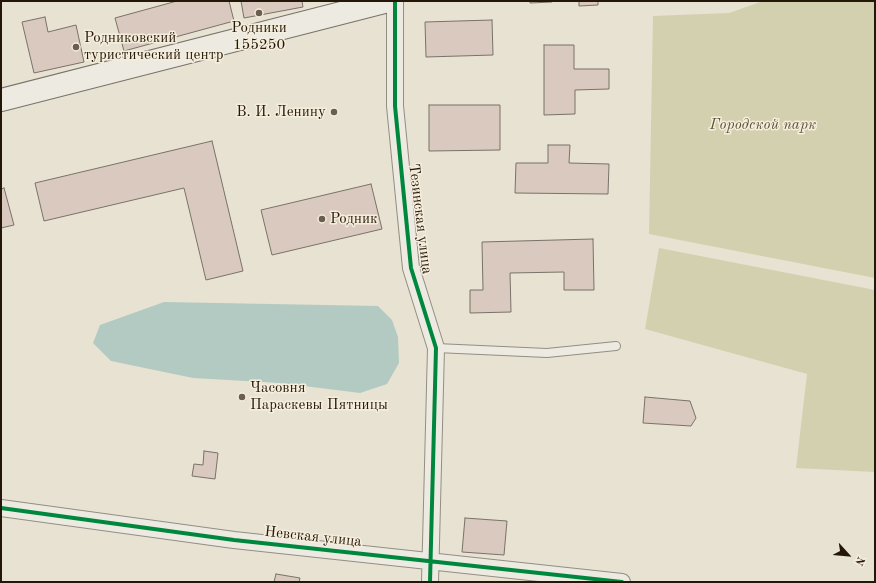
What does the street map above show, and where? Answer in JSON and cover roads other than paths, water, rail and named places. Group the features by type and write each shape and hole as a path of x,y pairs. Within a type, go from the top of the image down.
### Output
{"street":[{"path":"1,100 388,1"},
{"name":"Тезинская улица","path":"396,1 396,106 412,268 436,348 430,582"},
{"name":"Невская улица","path":"1,508 234,540 622,582"}],"lane":[{"path":"436,348 548,353 616,346"}],"place":[{"name":"Родники 155250","path":"259,13"},
{"name":"Родниковский туристический центр","path":"76,47"},
{"name":"В. И. Ленину","path":"334,112"},
{"name":"Родник","path":"322,219"},
{"name":"Часовня Параскевы Пятницы","path":"242,397"}],"park label":[{"name":"Городской парк","path":"763,125"}]}
